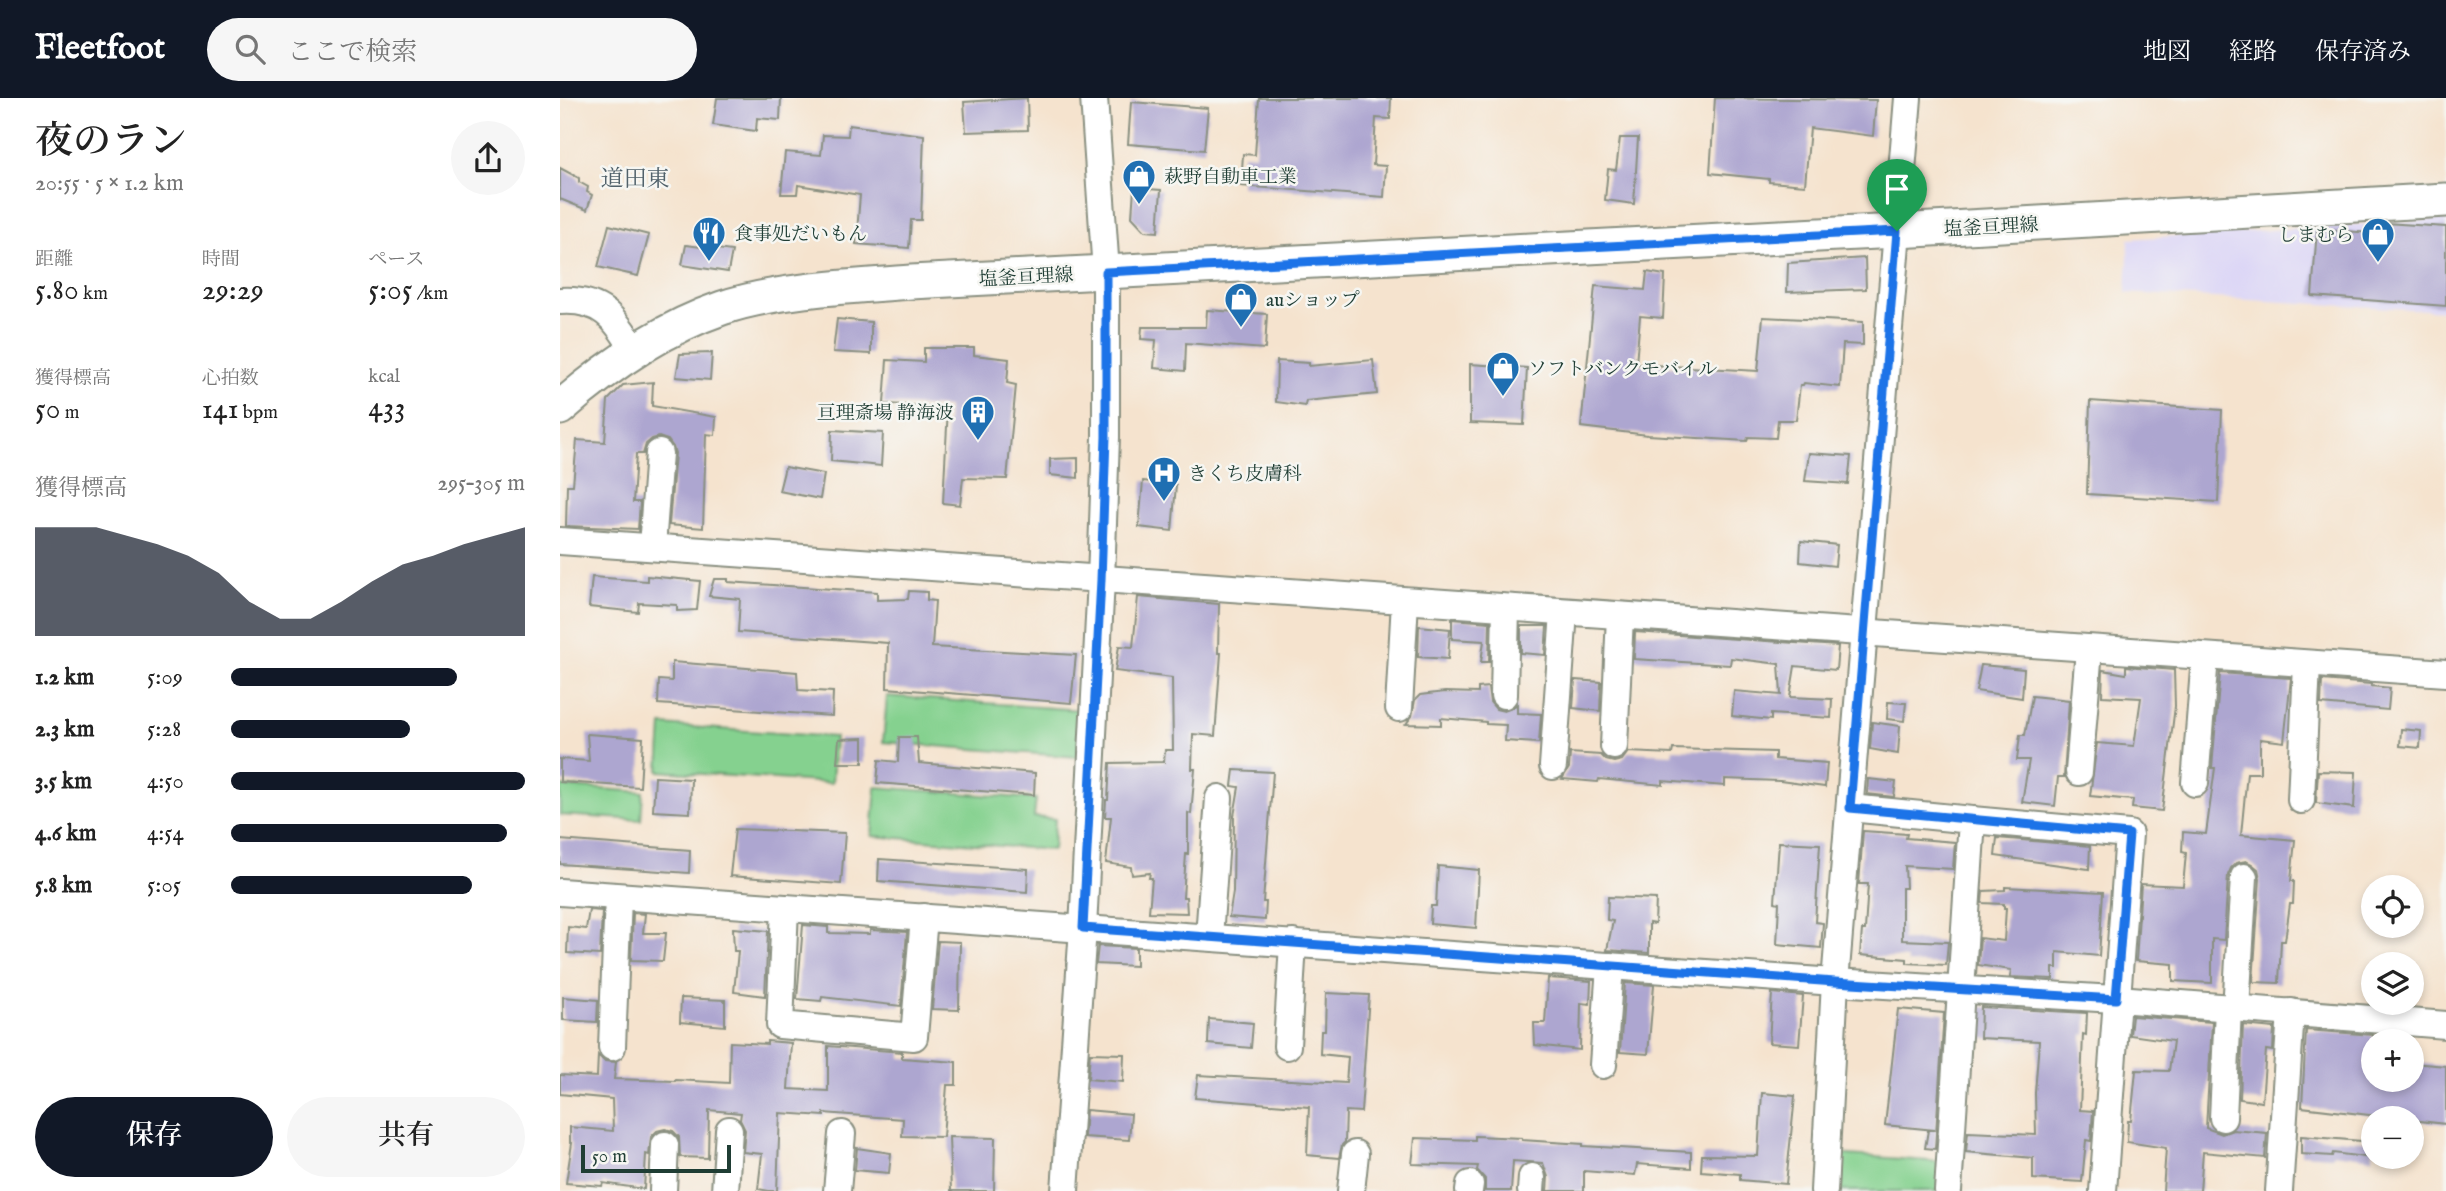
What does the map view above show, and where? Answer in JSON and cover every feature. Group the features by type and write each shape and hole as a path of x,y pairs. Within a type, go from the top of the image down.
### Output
{"main road":[{"name":"塩釜亘理線","path":"560,408 634,350 677,326 724,307 769,297 838,288 2446,200"}],"street":[{"path":"1065,1191 1083,928 1106,437 1106,272 1094,98"},
{"path":"1824,1191 1835,982 1908,98"},
{"path":"560,301 595,304 617,322 634,350"},
{"path":"652,547 659,453"},
{"path":"560,541 2446,673"},
{"path":"1399,708 1405,601"},
{"path":"1504,695 1506,608"},
{"path":"1553,766 1564,612"},
{"path":"1614,746 1620,616"},
{"path":"2080,772 2089,649"},
{"path":"2195,783 2204,657"},
{"path":"2301,800 2307,664"},
{"path":"1209,937 1219,799"},
{"path":"1850,808 2129,834 2103,1191"},
{"path":"1948,1191 1972,820"},
{"path":"2223,1118 2244,877"},
{"path":"560,892 1835,982 2116,999 2446,1025"},
{"path":"612,1046 618,897"},
{"path":"785,908 780,1025 914,1037 924,918"},
{"path":"1287,1046 1293,943"},
{"path":"1603,1065 1610,966"},
{"path":"2279,1191 2291,1012"},
{"path":"725,1191 729,1130"},
{"path":"837,1191 842,1133"},
{"path":"663,1191 665,1145"},
{"path":"1351,1191 1355,1154"}],"shaded area":[{"path":"2446,219 2446,311 2126,293 2129,239"}],"green space":[{"path":"887,696 1081,710 1077,757 883,742"},
{"path":"662,725 835,737 832,783 659,771"},
{"path":"560,786 643,792 641,820 560,815"},
{"path":"876,787 1036,799 1034,817 1055,819 1053,850 872,836"},
{"path":"1835,1154 1941,1162 1939,1191 1832,1191"}],"building":[{"path":"717,98 781,98 780,120 757,118 756,131 713,125"},
{"path":"1027,98 1028,130 966,132 964,102"},
{"path":"1259,98 1391,98 1390,119 1376,118 1373,165 1386,166 1384,197 1241,186 1243,154 1255,155"},
{"path":"1715,98 1876,100 1873,136 1810,128 1805,185 1710,173"},
{"path":"1131,102 1208,108 1204,150 1128,144"},
{"path":"849,125 924,135 921,220 911,220 909,248 856,244 860,195 798,185 797,194 781,194 785,152 821,155 823,135 848,136"},
{"path":"1620,138 1638,138 1634,204 1605,200 1608,169 1616,170"},
{"path":"560,168 579,178 579,182 588,187 587,192 592,195 587,210 560,199"},
{"path":"1134,188 1161,190 1158,232 1145,231 1132,217"},
{"path":"2385,223 2446,227 2446,306 2312,296 2317,229 2385,234"},
{"path":"609,225 649,235 638,276 598,267"},
{"path":"686,245 732,251 728,272 682,265"},
{"path":"1865,258 1866,289 1787,292 1788,263"},
{"path":"1647,272 1665,275 1663,318 1640,316 1636,364 1758,371 1763,317 1863,322 1863,345 1843,344 1840,387 1804,383 1800,385 1796,420 1778,420 1776,438 1748,437 1747,441 1648,435 1581,427 1595,286 1645,290"},
{"path":"1207,310 1267,314 1265,349 1186,343 1185,371 1154,368 1156,340 1141,339 1142,327 1206,327"},
{"path":"837,319 871,322 871,354 833,352"},
{"name":"亘理斎場 静海波","path":"924,348 974,348 974,355 1009,359 1007,383 1016,385 1007,479 963,478 960,505 943,503 948,407 884,404 887,360 924,362"},
{"path":"712,353 710,380 676,377 680,354"},
{"path":"1373,360 1377,394 1306,401 1305,406 1276,402 1277,361 1309,363 1309,366"},
{"path":"1470,364 1527,368 1524,425 1470,423"},
{"path":"653,382 652,406 716,417 715,435 706,434 703,528 669,525 675,453 668,440 659,437 646,444 643,454 636,454 633,502 640,502 638,529 566,526 567,485 573,485 577,440 605,442 608,400 623,385"},
{"path":"2090,401 2222,410 2218,502 2087,494"},
{"path":"832,430 883,433 881,466 831,461"},
{"path":"1809,453 1851,456 1848,484 1805,481"},
{"path":"1078,458 1078,478 1050,475 1050,459"},
{"path":"785,467 824,474 820,499 779,491"},
{"path":"1143,481 1176,485 1172,531 1139,527"},
{"path":"1801,541 1837,545 1835,566 1800,562"},
{"path":"647,576 700,581 697,610 677,611 677,605 639,603 638,612 589,607 592,577 647,581"},
{"path":"714,579 877,592 877,600 908,599 909,591 927,592 927,600 935,601 932,647 1076,655 1071,703 887,688 888,643 738,632 740,599 709,596"},
{"path":"1138,597 1219,604 1218,653 1221,653 1215,736 1193,734 1192,769 1195,769 1191,814 1188,813 1188,854 1183,897 1186,897 1187,913 1149,912 1152,878 1149,878 1150,873 1132,875 1131,867 1106,863 1111,817 1105,817 1110,763 1164,762 1165,750 1173,750 1172,678 1115,671 1119,646 1133,647"},
{"path":"1452,619 1490,622 1489,662 1481,662 1484,641 1452,639"},
{"path":"1419,626 1450,629 1448,659 1418,657"},
{"path":"1521,626 1547,626 1545,655 1521,653"},
{"path":"1635,632 1838,646 1836,670 1795,666 1790,697 1832,699 1831,718 1771,714 1771,720 1732,716 1734,691 1781,695 1779,664 1731,658 1730,665 1634,659"},
{"path":"672,662 797,672 798,690 833,692 832,716 658,704 659,680 672,681"},
{"path":"1981,665 2024,669 2022,698 1976,691"},
{"path":"2126,666 2174,670 2175,706 2162,811 2132,808 2133,800 2090,796 2097,743 2134,746 2141,698 2102,696 2103,670 2126,674"},
{"path":"2220,673 2291,678 2284,742 2260,739 2260,773 2247,773 2241,835 2295,840 2291,881 2294,881 2293,904 2290,904 2285,941 2281,941 2279,983 2253,982 2260,878 2258,869 2246,861 2236,863 2228,875 2224,940 2212,939 2212,983 2173,981 2173,964 2136,961 2141,884 2183,886 2186,853 2182,852 2183,832 2206,834 2215,768 2212,768"},
{"path":"1575,680 1601,682 1600,711 1573,708"},
{"path":"2322,680 2390,688 2388,710 2321,704"},
{"path":"1488,687 1490,702 1496,709 1504,711 1517,704 1517,713 1541,714 1539,743 1505,741 1506,725 1486,722 1441,718 1441,725 1406,724 1412,716 1415,700 1420,695 1445,692 1478,693 1478,688"},
{"path":"2032,696 2069,700 2064,777 2058,777 2055,806 2022,802 2029,760 2017,760 2020,735 2025,735"},
{"path":"1888,702 1906,703 1904,721 1887,719"},
{"path":"1872,722 1900,726 1898,754 1870,749"},
{"path":"2401,729 2421,731 2420,748 2400,746"},
{"path":"587,734 643,738 640,787 560,782 560,759 589,761"},
{"path":"899,737 917,737 919,763 1035,773 1034,795 877,783 879,760 898,762"},
{"path":"863,738 863,763 837,763 839,739"},
{"path":"1673,749 1775,752 1775,759 1827,763 1825,787 1780,781 1725,779 1725,786 1663,781 1663,785 1599,779 1598,782 1562,779 1569,768 1570,753 1601,755 1614,762 1622,760 1628,752 1672,754"},
{"path":"1234,770 1273,772 1263,902 1266,902 1265,920 1229,917 1233,892 1234,816 1239,787 1232,786"},
{"path":"2318,771 2356,772 2354,808 2316,803"},
{"path":"655,777 691,779 690,813 653,811"},
{"path":"1868,779 1896,782 1894,797 1867,794"},
{"path":"735,829 845,833 841,884 730,876"},
{"path":"1863,831 1907,834 1906,838 1955,842 1953,869 1905,866 1906,888 1902,888 1902,940 1948,942 1946,965 1907,963 1907,959 1860,955 1862,930 1865,930 1868,884 1859,884"},
{"path":"1997,838 2090,846 2089,869 1995,856"},
{"path":"560,840 690,850 689,873 560,864"},
{"path":"1779,842 1820,844 1815,922 1823,923 1821,948 1777,944 1779,903 1775,902"},
{"path":"879,859 1028,869 1027,892 878,881"},
{"path":"1438,866 1479,870 1476,928 1430,924 1431,906 1436,906"},
{"path":"2005,887 2103,892 2099,956 2057,952 2057,968 2053,968 2053,979 2010,977 2011,970 1978,965 1980,938 2004,941 2006,908 2004,904 1982,903 1983,891 2005,890"},
{"path":"1608,897 1656,899 1655,924 1649,923 1649,953 1607,950 1613,921 1607,920"},
{"path":"589,910 602,911 600,955 567,953 568,927 586,929"},
{"path":"633,913 645,914 643,933 666,933 663,961 631,960"},
{"path":"803,925 828,927 828,933 870,934 870,930 907,932 901,1006 822,997 821,1001 797,999"},
{"path":"733,928 768,931 765,996 734,992 738,951 734,951"},
{"path":"938,941 960,942 959,1010 932,1009"},
{"path":"1098,946 1136,948 1136,966 1096,964"},
{"path":"1548,978 1591,981 1590,1004 1581,1003 1580,1050 1535,1045 1534,1023 1545,1023"},
{"path":"1625,983 1654,985 1648,1054 1620,1052"},
{"path":"1326,993 1369,995 1361,1112 1346,1111 1345,1142 1339,1158 1307,1155 1309,1107 1195,1098 1198,1075 1346,1083 1348,1057 1320,1054 1321,1031 1325,1031"},
{"path":"1772,993 1803,996 1799,1045 1769,1043"},
{"path":"563,997 598,1000 597,1022 563,1020"},
{"path":"681,998 725,1000 725,1026 680,1022"},
{"path":"1981,1007 2087,1013 2086,1035 2083,1034 2080,1110 2093,1111 2091,1141 2086,1140 2082,1182 2033,1179 2033,1158 1966,1152 1968,1132 2036,1135 2035,1093 2039,1041 1980,1038"},
{"path":"1898,1009 1944,1013 1935,1149 1925,1148 1928,1130 1935,1130 1885,1125"},
{"path":"2132,1016 2212,1022 2206,1128 2222,1134 2233,1130 2267,1133 2265,1158 2203,1152 2200,1191 2163,1191 2166,1148 2127,1142 2128,1121 2131,1121 2136,1070 2169,1071 2173,1041 2130,1035"},
{"path":"1209,1019 1253,1023 1251,1048 1208,1044"},
{"path":"2243,1025 2274,1028 2273,1051 2266,1050 2262,1102 2240,1099"},
{"path":"2306,1030 2361,1034 2361,1092 2424,1092 2424,1064 2446,1066 2446,1124 2424,1121 2424,1106 2361,1106 2361,1114 2302,1107"},
{"path":"767,1041 791,1043 788,1089 828,1091 828,1046 902,1052 902,1058 956,1062 956,1085 947,1085 943,1137 902,1136 903,1119 824,1113 824,1116 780,1113 777,1191 769,1191 758,1189 762,1154 743,1152 745,1130 740,1120 741,1113 709,1110 708,1158 680,1157 679,1137 673,1131 665,1129 657,1131 651,1137 649,1155 646,1154 644,1189 603,1183 602,1186 566,1183 572,1143 570,1127 613,1131 612,1099 560,1094 560,1075 597,1077 598,1055 604,1061 616,1062 614,1079 729,1083 730,1042 767,1044"},
{"path":"1090,1053 1124,1054 1123,1082 1088,1079"},
{"path":"1762,1093 1795,1096 1786,1184 1740,1180 1740,1174 1701,1171 1702,1155 1758,1156"},
{"path":"1086,1110 1131,1114 1129,1140 1084,1137"},
{"path":"1475,1136 1691,1152 1691,1168 1637,1164 1635,1175 1584,1171 1584,1191 1547,1191 1548,1177 1543,1163 1513,1161 1511,1191 1485,1191 1485,1179 1477,1170 1478,1166 1412,1164 1415,1138 1475,1140"},
{"path":"2301,1136 2361,1141 2361,1156 2333,1153 2332,1156 2301,1154"},
{"path":"949,1137 995,1138 994,1191 951,1191"},
{"path":"857,1148 891,1153 889,1173 855,1170"}],"place":[{"name":"萩野自動車工業","path":"1139,206"},
{"name":"食事処だいもん","path":"709,263"},
{"name":"しまむら","path":"2378,264"},
{"name":"auショップ","path":"1241,329"},
{"name":"ソフトバンクモバイル","path":"1503,398"},
{"name":"亘理斎場 静海波","path":"978,442"},
{"name":"きくち皮膚科","path":"1164,503"}],"district":[{"name":"道田東","path":"635,178"}],"route":[{"path":"1897,231 1850,808 2129,834 2116,999 1835,982 1083,928 1101,580 1106,437 1106,272 1897,231"}]}
